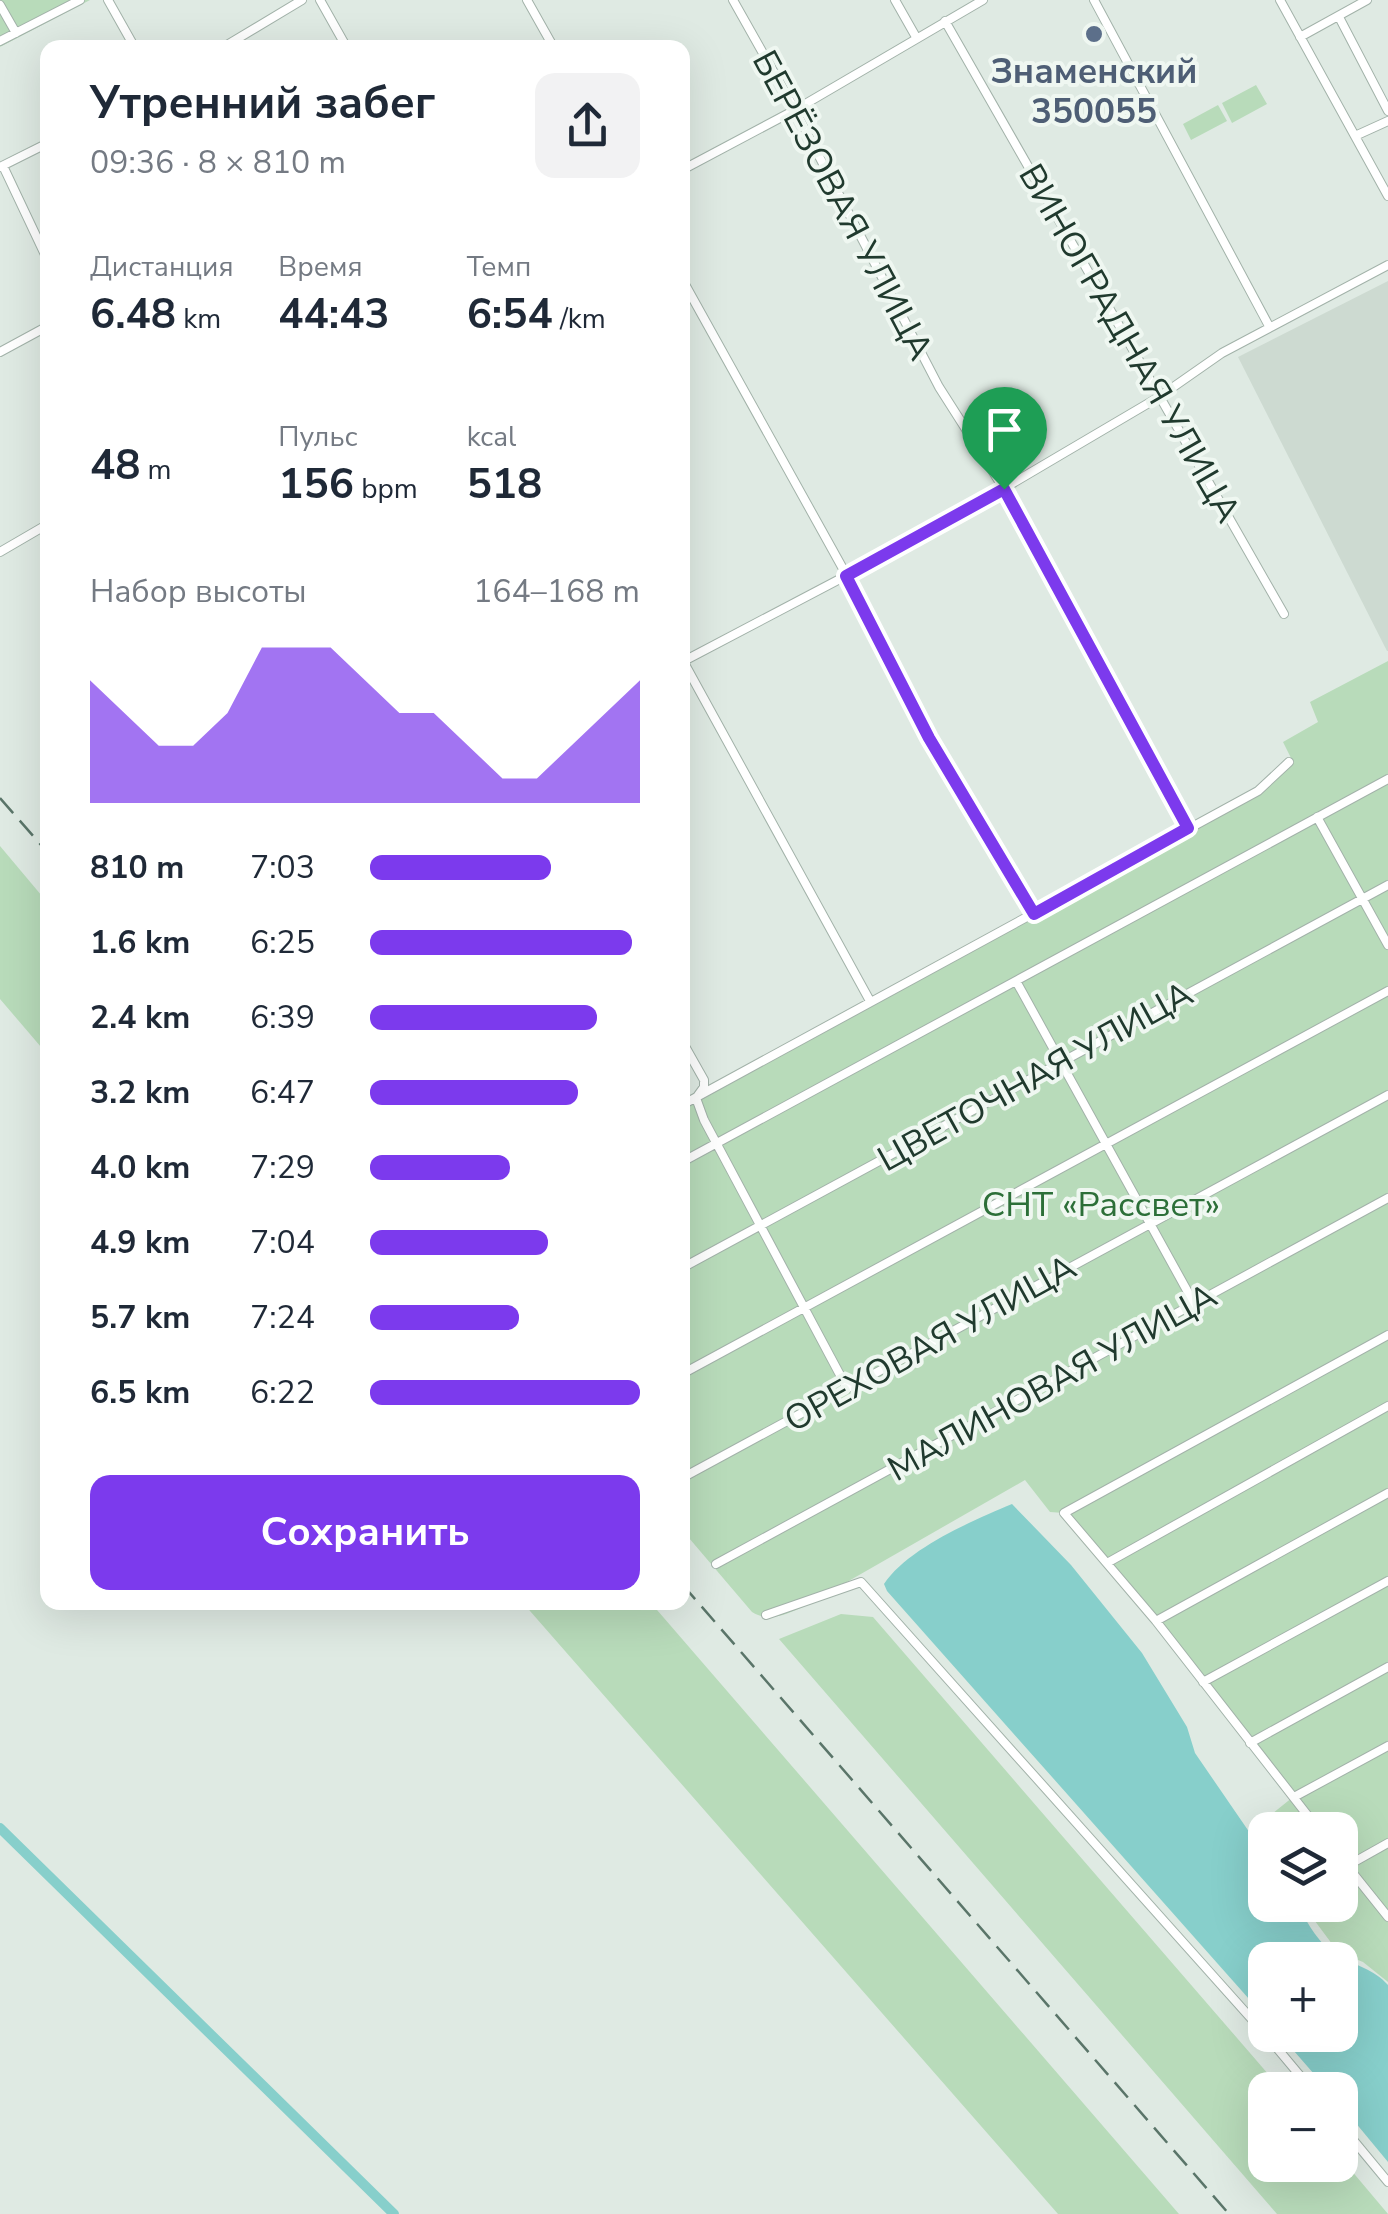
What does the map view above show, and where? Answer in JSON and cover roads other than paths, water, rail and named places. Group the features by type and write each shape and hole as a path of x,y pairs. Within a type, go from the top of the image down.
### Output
{"street":[{"path":"0,42 80,0"},
{"path":"108,0 130,40"},
{"path":"235,40 302,0"},
{"path":"320,0 342,40"},
{"path":"527,0 550,40"},
{"name":"БЕРЁЗОВАЯ УЛИЦА","path":"733,0 795,110 938,387 1004,489 1188,828"},
{"path":"895,0 916,37"},
{"path":"690,166 795,110 983,0"},
{"path":"1094,0 1269,326"},
{"path":"1280,0 1388,196"},
{"path":"1300,38 1367,0"},
{"path":"0,5 16,33"},
{"path":"1339,18 1388,111"},
{"name":"ВИНОГРАДНАЯ УЛИЦА","path":"945,21 1284,614"},
{"path":"1355,136 1388,120"},
{"path":"40,146 1,166 40,245"},
{"path":"690,657 1004,489 1159,397 1222,353 1388,265"},
{"path":"690,293 846,576 929,738 1034,914"},
{"path":"0,352 40,330"},
{"path":"0,552 40,529"},
{"path":"690,674 870,1001"},
{"path":"690,1101 1258,791 1289,762"},
{"path":"690,1158 1388,778"},
{"path":"1317,817 1388,945"},
{"name":"ЦВЕТОЧНАЯ УЛИЦА","path":"690,1264 1388,885"},
{"path":"1016,982 1195,1304"},
{"path":"690,1370 1388,991"},
{"path":"690,1056 704,1080 696,1098"},
{"name":"ОРЕХОВАЯ УЛИЦА","path":"690,1474 1388,1094"},
{"path":"696,1098 716,1144 847,1388"},
{"name":"МАЛИНОВАЯ УЛИЦА","path":"716,1564 1388,1198"},
{"path":"1305,1812 1156,1621 1064,1513 1388,1335"},
{"path":"1107,1563 1388,1406"},
{"path":"1156,1621 1388,1493"},
{"path":"1203,1682 1388,1581"},
{"path":"766,1615 861,1582 1248,2014"},
{"path":"1250,1743 1388,1667"},
{"path":"1294,1797 1388,1746"},
{"path":"1358,1860 1388,1843"},
{"path":"1358,1880 1388,1917"},
{"path":"1281,2052 1297,2072"},
{"path":"1358,2146 1388,2182"}],"water":[{"path":"1012,1504 1071,1565 1142,1653 1187,1727 1195,1753 1248,1830 1248,1922 1308,1922 1322,1942 1248,1942 1248,1998 887,1591 884,1584 908,1559 960,1527"},
{"path":"1358,1965 1371,1971 1388,1985 1388,2162 1358,2126 1358,2072 1312,2072 1295,2052 1358,2052"}],"waterway":[{"path":"0,1828 394,2214"}],"railway":[{"path":"0,798 40,844"},
{"path":"690,1593 1229,2214"}],"place":[{"name":"Знаменский 350055","path":"1094,34"}],"park label":[{"name":"СНТ «Рассвет»","path":"1101,1204"}]}
